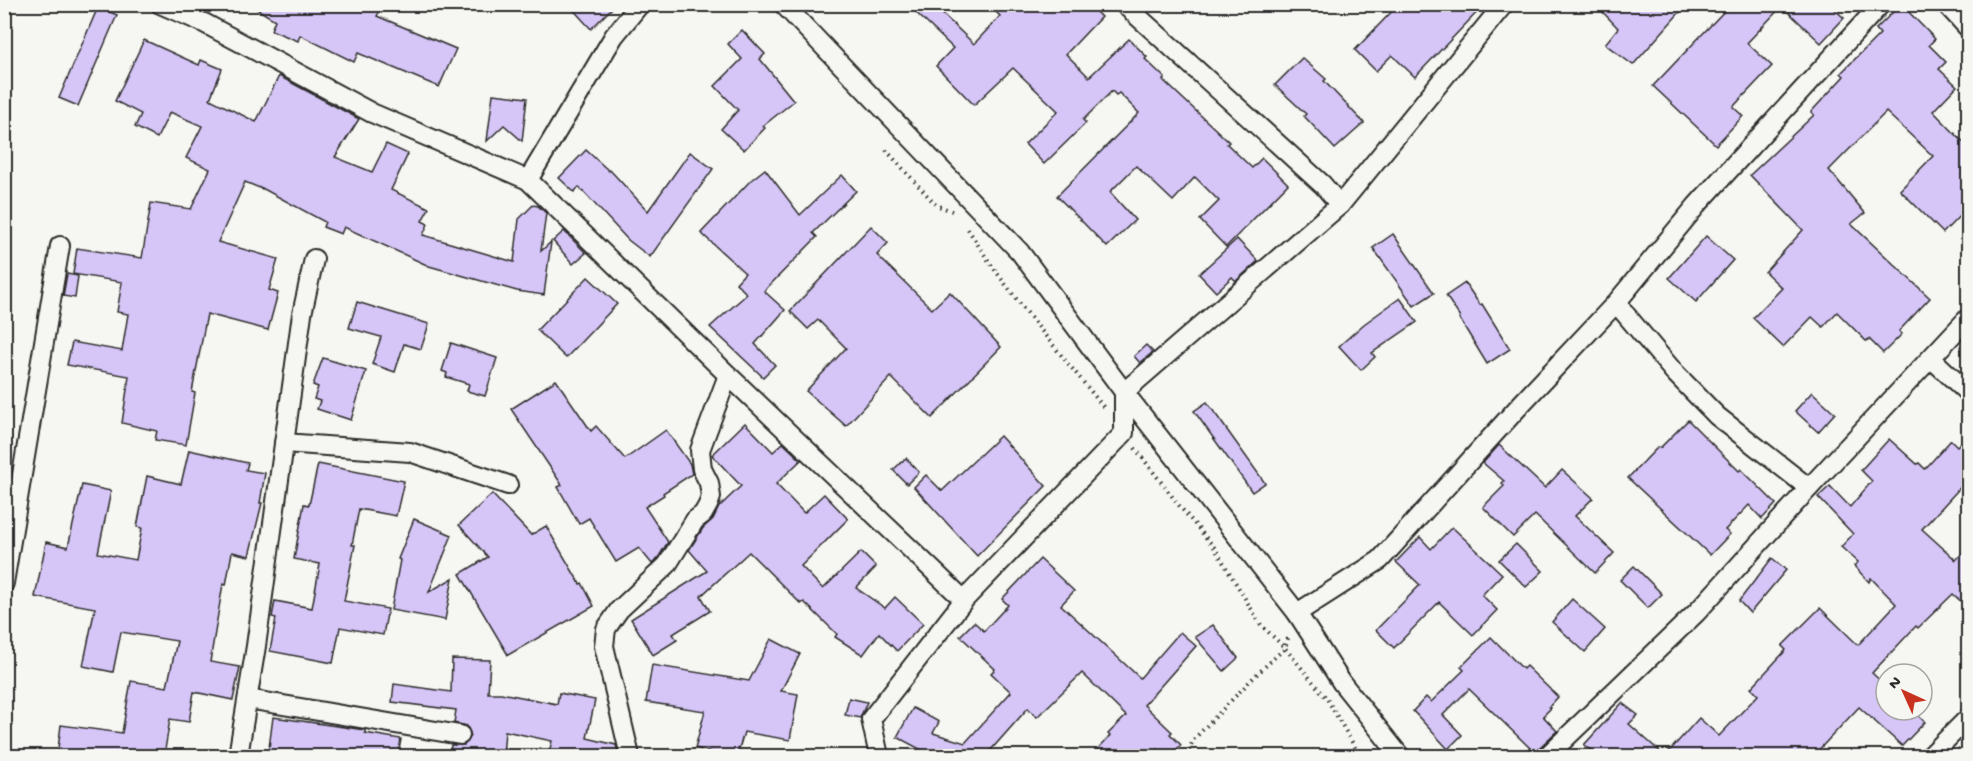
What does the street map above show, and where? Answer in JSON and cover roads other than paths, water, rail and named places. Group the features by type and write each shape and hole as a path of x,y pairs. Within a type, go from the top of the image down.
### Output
{"street":[{"path":"160,4 204,24 372,113 528,180 964,600"},
{"path":"528,180 614,36 640,4"},
{"path":"783,4 1020,252 1124,392 1297,613 1342,683 1400,756"},
{"path":"1124,4 1323,185 1340,205"},
{"path":"879,756 871,719 964,600 1124,433 1124,392 1340,205 1504,4"},
{"path":"1297,613 1380,560 1616,303 1697,205 1881,4"},
{"path":"1946,4 1968,28"},
{"path":"4,583 60,246"},
{"path":"238,756 302,314 314,259"},
{"path":"1616,303 1674,372 1717,416 1809,488"},
{"path":"1547,756 1697,612 1968,318"},
{"path":"1932,359 1968,393"},
{"path":"630,756 604,646 606,629 619,610 667,565 695,520 703,514 708,505 711,497 709,483 702,469 700,450 728,375"},
{"path":"284,443 410,452 508,485"},
{"path":"248,699 460,735"},
{"path":"1930,756 1968,718"}]}
